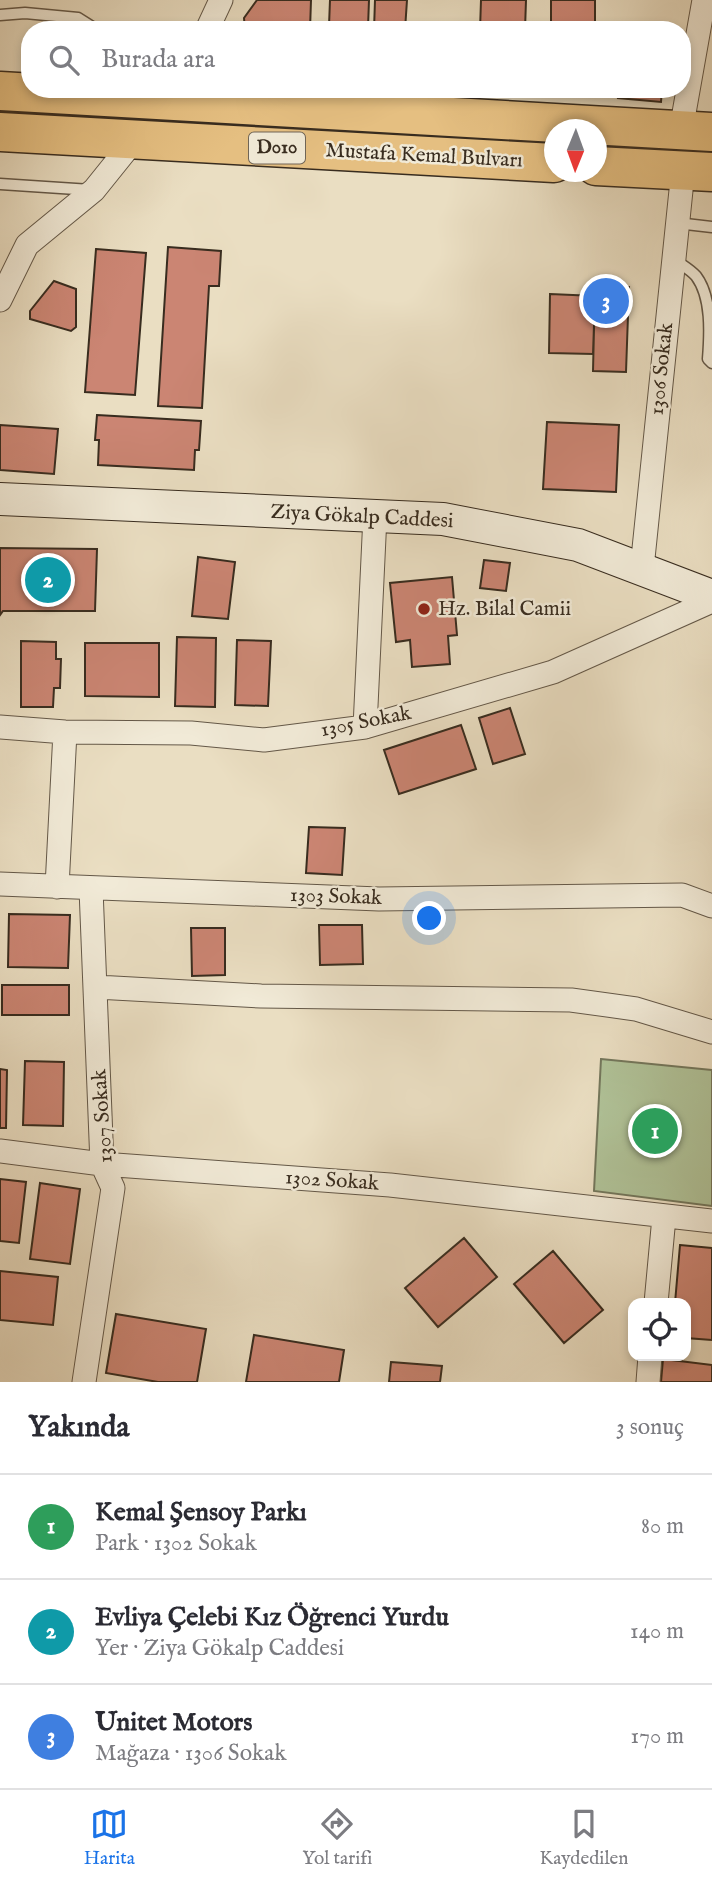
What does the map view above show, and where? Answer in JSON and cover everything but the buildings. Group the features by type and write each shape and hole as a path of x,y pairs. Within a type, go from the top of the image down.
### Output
{"highway":[{"name":"Mustafa Kemal Bulvarı","path":"0,91 21,91"},
{"name":"Mustafa Kemal Bulvarı","path":"221,98 697,131"},
{"name":"Mustafa Kemal Bulvarı","path":"0,132 544,162"},
{"path":"607,166 697,171"}],"street":[{"path":"211,21 221,0"},
{"path":"697,131 704,0"},
{"path":"0,300 27,245 94,190 135,139"},
{"name":"1306 Sokak","path":"642,568 677,223 697,171"},
{"name":"Ziya Gökalp Caddesi","path":"0,499 443,519 578,545 642,568 712,599"},
{"path":"365,727 375,516"},
{"name":"1305 Sokak","path":"0,727 65,732 191,733 264,740 365,727 553,671 712,599"},
{"path":"57,887 65,732"},
{"name":"1303 Sokak","path":"0,884 379,899 682,895 712,906"},
{"name":"1307 Sokak","path":"84,1382 113,1188 102,1164 91,889"},
{"path":"96,987 261,996 571,1000 636,1009 712,1032"},
{"name":"1302 Sokak","path":"0,1151 102,1164 390,1185 712,1221"},
{"path":"656,1298 664,1217"},
{"path":"648,1382 650,1361"}],"lane":[{"path":"0,15 25,12 78,18 83,21"},
{"path":"0,184 94,190"},
{"path":"677,223 712,227"},
{"path":"674,259 696,276 705,292 710,330 708,359 712,363"}],"green space":[{"path":"601,1059 712,1070 712,1206 594,1191"}],"place":[{"name":"Unitet Motors","path":"606,301"},
{"name":"Evliya Çelebi Kız Öğrenci Yurdu","path":"48,580"},
{"name":"Hz. Bilal Camii","path":"424,609"},
{"name":"Kemal Şensoy Parkı","path":"655,1131"}]}
